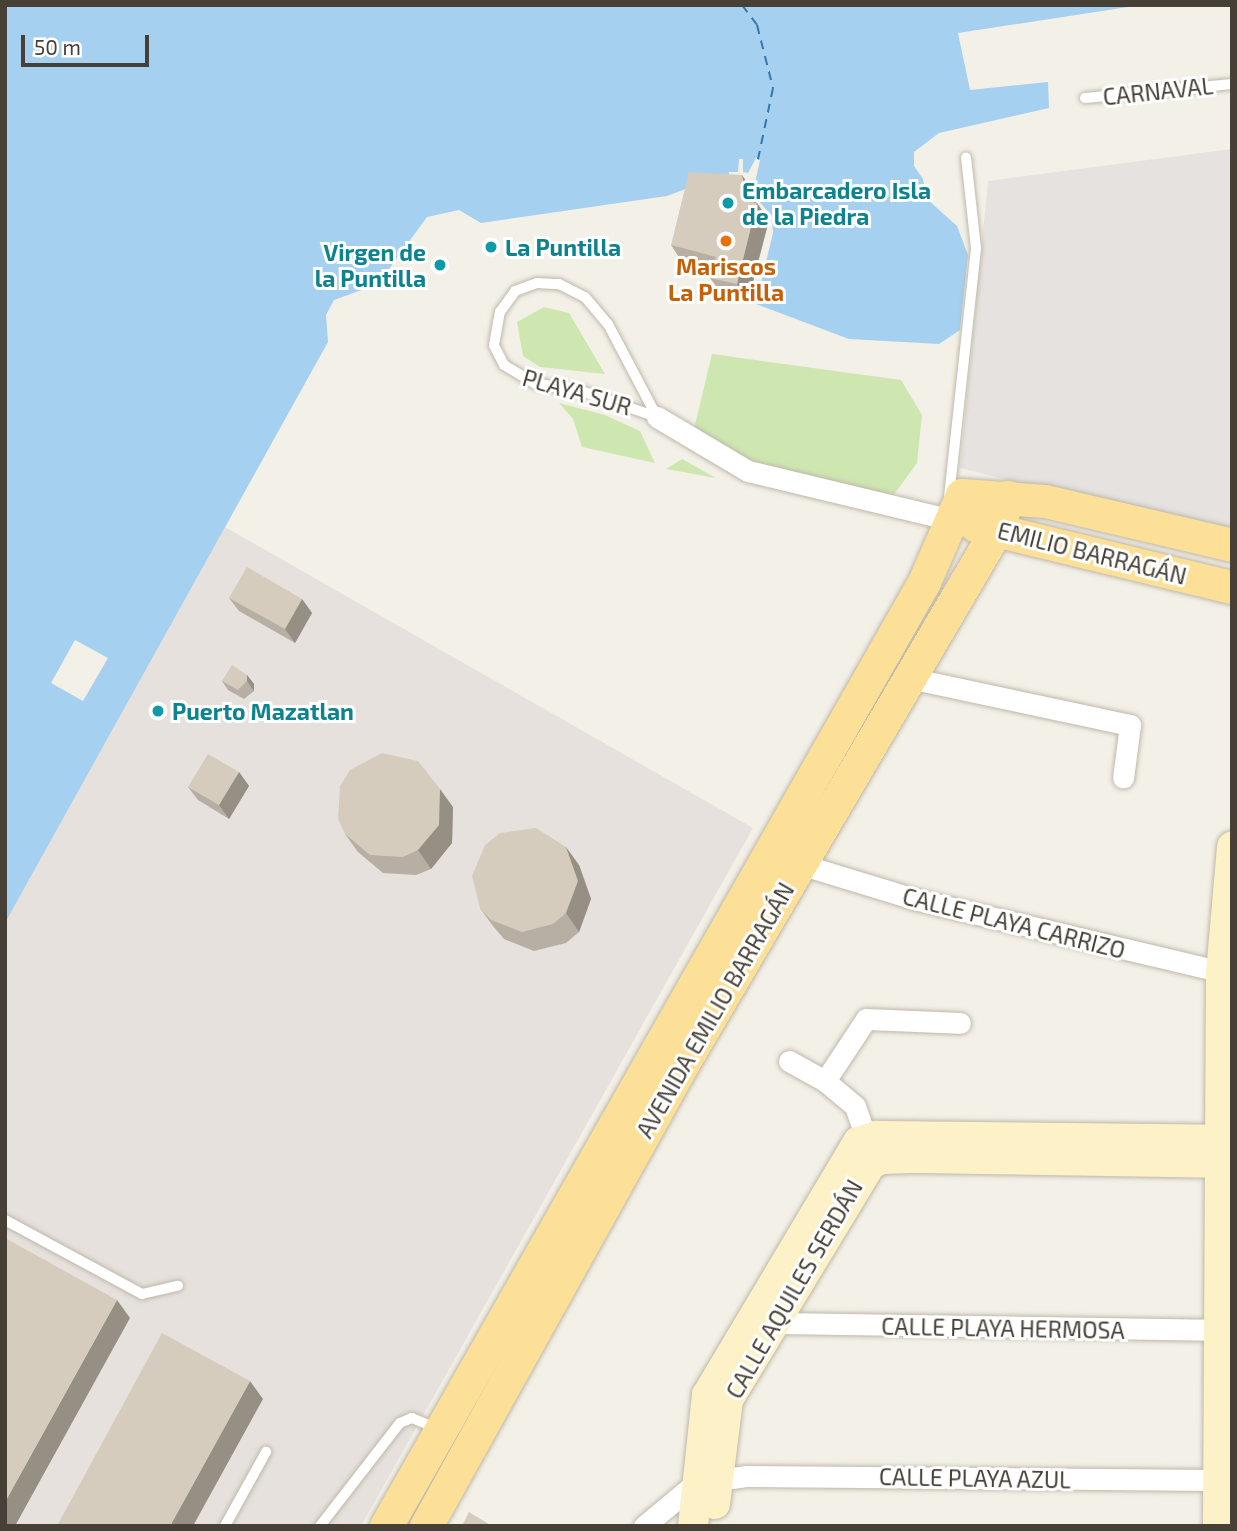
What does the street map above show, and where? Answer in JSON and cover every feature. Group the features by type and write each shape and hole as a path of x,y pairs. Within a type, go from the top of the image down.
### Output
{"main road":[{"name":"EMILIO BARRAGÁN","path":"954,505 1008,497 1045,501 1232,545"},
{"name":"AVENIDA EMILIO BARRAGÁN","path":"386,1526 444,1422 784,859 909,678 997,529 1008,497"},
{"name":"EMILIO BARRAGÁN","path":"954,505 997,529 1232,587"},
{"name":"AVENIDA EMILIO BARRAGÁN","path":"426,1526 479,1432 784,859 924,582 954,505"},
{"path":"444,1422 479,1432"}],"street":[{"path":"657,417 748,471 919,512 954,505"},
{"path":"909,678 1130,725 1122,778"},
{"path":"1218,1526 1225,1480 1226,973 1232,846"},
{"name":"CALLE PLAYA CARRIZO","path":"784,859 927,902 1226,973"},
{"path":"825,1081 860,1023 866,1019 960,1023"},
{"path":"789,1061 825,1081 855,1106 866,1138 1227,1151"},
{"name":"CALLE AQUILES SERDÁN","path":"693,1526 725,1409 731,1374 846,1157 866,1138"},
{"name":"CALLE AQUILES SERDÁN","path":"731,1374 774,1323 863,1171 882,1159 1227,1151"},
{"name":"CALLE PLAYA HERMOSA","path":"774,1323 1225,1329"},
{"name":"CALLE PLAYA AZUL","path":"707,1481 746,1476 1225,1480"},
{"path":"644,1526 707,1481"},
{"name":"CALLE AQUILES SERDÁN","path":"707,1481 713,1526"}],"lane":[{"name":"CARNAVAL","path":"1085,98 1232,84"},
{"path":"954,505 976,248 966,158"},
{"name":"PLAYA SUR","path":"537,283 559,284 585,297 608,324 657,417 513,373 494,345 495,323 506,301 521,288 537,283"},
{"path":"5,1220 142,1294 178,1286"},
{"path":"320,1526 400,1423 412,1418 444,1422"},
{"path":"225,1526 266,1452"}],"shaded area":[{"path":"1232,149 1232,536 960,468 988,181"},
{"path":"225,527 753,828 361,1526 5,1526 5,923"}],"green space":[{"path":"544,307 569,313 605,374 540,367 523,356 517,322"},
{"path":"712,354 901,380 922,415 917,463 890,500 742,463 694,429"},
{"path":"559,403 605,415 640,431 655,463 582,447 573,419"},
{"path":"682,459 716,478 666,469"}],"water":[{"path":"5,5 1141,5 958,33 970,90 1048,82 1049,108 939,133 914,152 914,166 923,179 927,199 957,226 968,255 960,330 939,344 849,339 756,304 773,233 772,216 750,191 688,188 667,196 481,223 459,210 427,217 378,284 334,300 326,315 328,342 5,923"}],"pier":[{"path":"756,158 760,160 753,192 727,191 729,172 738,172 739,159 743,159 743,172 748,173"},
{"path":"75,640 108,658 83,701 51,683"}],"building":[{"path":"689,172 742,175 748,201 757,203 737,284 710,278 716,257 671,245"},
{"path":"247,567 302,599 285,629 229,598"},
{"path":"232,665 247,675 247,681 238,690 222,681"},
{"path":"382,753 418,761 440,789 439,825 418,850 403,857 370,855 345,834 338,819 340,786 350,770"},
{"path":"208,754 239,772 219,805 188,787"},
{"path":"536,828 566,847 578,881 566,913 553,924 522,932 491,920 480,908 472,876 485,845 500,833"},
{"path":"5,1238 117,1300 5,1502"},
{"path":"162,1333 250,1381 170,1526 57,1526"},
{"path":"469,1512 492,1526 462,1526"}],"ferry route":[{"path":"742,5 757,25 773,88 758,159"}],"place":[{"name":"Embarcadero Isla de la Piedra","path":"728,203"},
{"name":"Mariscos La Puntilla","path":"726,241"},
{"name":"La Puntilla","path":"491,247"},
{"name":"Virgen de la Puntilla","path":"440,265"},
{"name":"Puerto Mazatlan","path":"158,711"}]}
